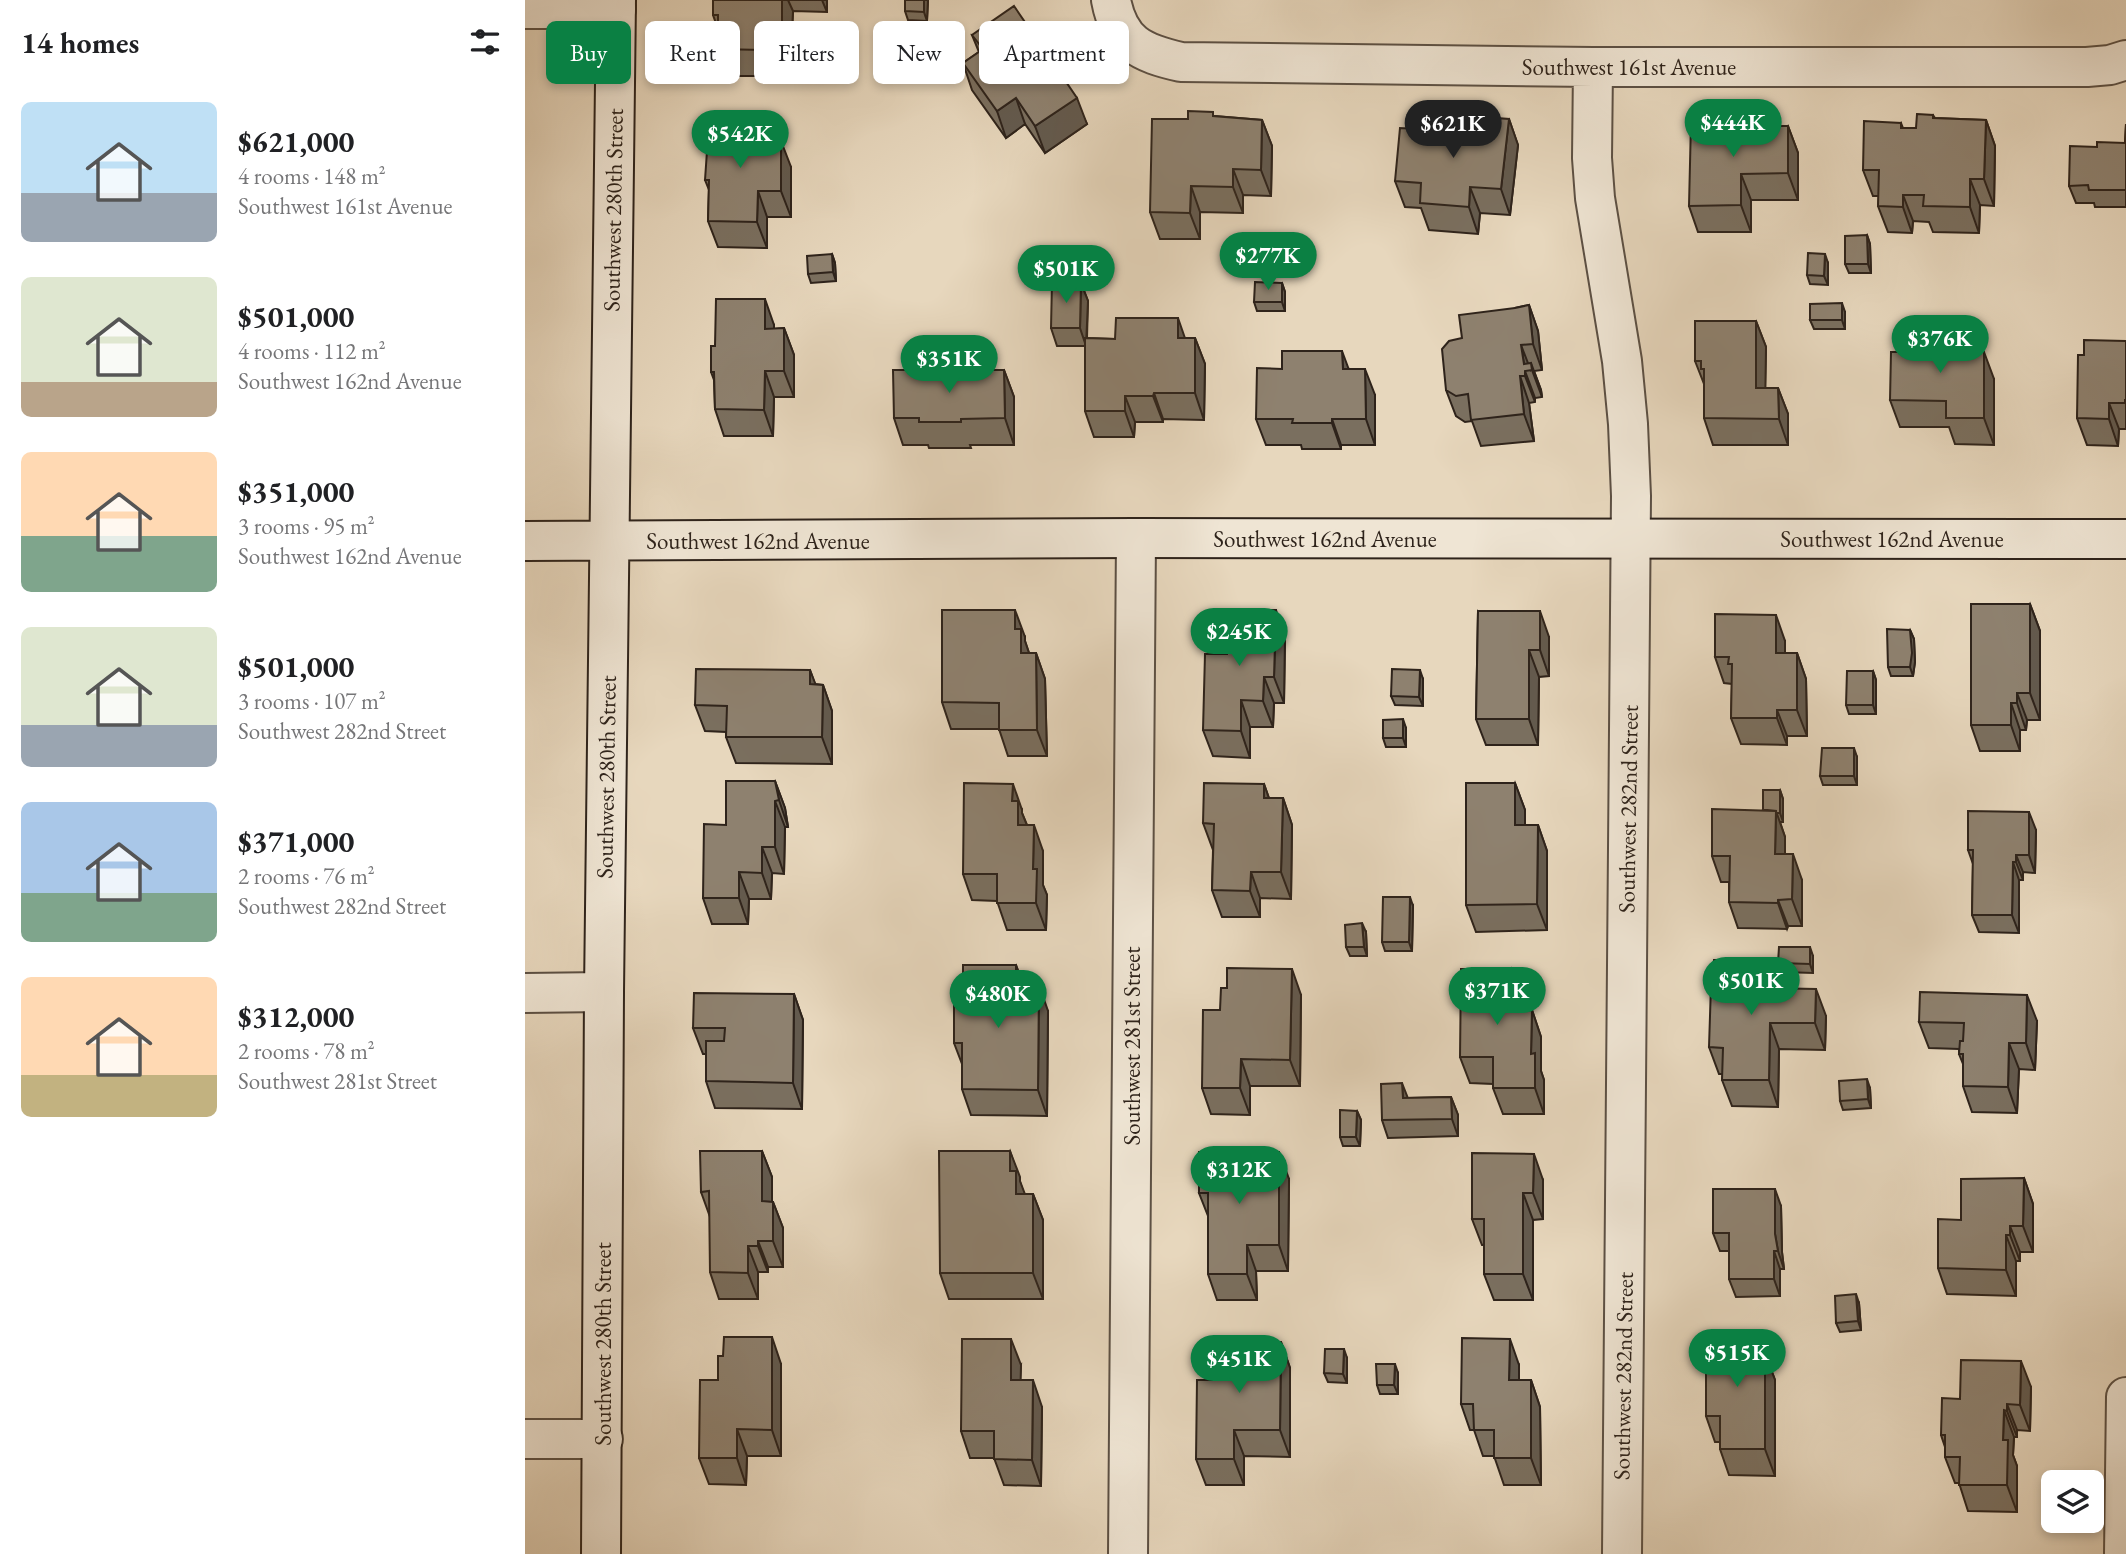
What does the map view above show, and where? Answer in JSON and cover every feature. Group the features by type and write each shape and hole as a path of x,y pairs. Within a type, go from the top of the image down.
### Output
{"street":[{"name":"Southwest 161st Avenue","path":"1111,0 1120,27 1134,46 1156,56 1181,62 1593,67 2087,67 2126,60"},
{"path":"525,9 616,4"},
{"name":"Southwest 280th Street","path":"601,1554 608,542 616,4"},
{"name":"Southwest 282nd Street","path":"1593,67 1592,158 1595,198 1622,361 1628,424 1631,540 1622,1554"},
{"name":"Southwest 162nd Avenue","path":"525,541 1136,538 2126,539"},
{"name":"Southwest 281st Street","path":"1128,1554 1136,538"},
{"path":"525,993 604,992"},
{"path":"2125,1554 2126,1397"},
{"path":"525,1439 603,1440"}],"building":[{"path":"713,0 782,0 782,21 754,21 754,50 740,49 740,21 718,21 718,15 713,15"},
{"path":"905,0 924,0 924,12 905,11"},
{"path":"1014,6 1024,21 992,21"},
{"path":"979,30 979,44 972,35"},
{"path":"979,52 979,84 1068,84 1077,98 1035,126 1016,98 997,111 965,66 965,62"},
{"path":"1188,111 1262,120 1261,170 1233,169 1233,187 1191,186 1190,213 1150,212 1152,119 1188,119"},
{"path":"1917,114 1933,115 1933,118 1986,120 1984,179 1970,179 1970,207 1923,206 1924,195 1903,195 1903,207 1878,206 1879,170 1863,170 1864,121 1901,123 1901,128 1916,128"},
{"path":"1469,116 1509,119 1501,189 1470,187 1469,207 1420,203 1421,183 1395,181 1400,128 1468,128"},
{"path":"709,122 758,122 758,141 781,141 781,191 758,191 757,222 708,221 709,180 705,180"},
{"path":"1691,122 1788,126 1788,173 1741,174 1741,205 1689,206"},
{"path":"2126,124 2126,190 2089,190 2088,185 2069,186 2070,146 2097,147 2097,142 2125,143"},
{"path":"1867,235 1868,264 1845,264 1845,236"},
{"path":"1277,237 1302,238 1301,256 1275,255"},
{"path":"1808,253 1825,254 1824,276 1807,275"},
{"path":"832,254 833,272 808,274 807,256"},
{"path":"1052,282 1081,283 1080,328 1051,328"},
{"path":"1255,282 1282,283 1282,302 1254,302"},
{"path":"716,299 765,299 765,329 784,328 784,371 765,371 764,410 715,409 711,346 715,346"},
{"path":"1842,303 1842,320 1810,320 1810,304"},
{"path":"1529,305 1533,344 1521,345 1524,364 1531,363 1532,370 1525,371 1525,376 1520,376 1524,414 1471,420 1468,394 1456,396 1446,390 1442,349 1449,341 1462,338 1459,315"},
{"path":"1116,318 1178,318 1178,338 1195,338 1195,393 1125,396 1125,411 1085,411 1085,338 1115,339"},
{"path":"1695,321 1756,321 1756,388 1778,388 1779,419 1704,418 1704,369 1701,369 1701,361 1695,361"},
{"path":"1909,334 1959,335 1959,352 1984,352 1984,418 1946,418 1946,401 1890,400 1891,352 1909,352"},
{"path":"2084,340 2126,341 2126,400 2125,403 2109,403 2109,419 2077,418 2078,355 2084,355"},
{"path":"1282,351 1342,351 1343,369 1365,369 1366,419 1332,419 1332,423 1292,423 1293,419 1256,419 1257,368 1282,369"},
{"path":"893,370 1004,370 1005,418 919,422 919,418 894,418"},
{"path":"1971,604 2030,604 2030,693 2017,693 2017,703 2011,703 2011,725 1971,725"},
{"path":"942,610 1015,610 1015,629 1021,629 1021,653 1036,653 1037,730 999,730 999,703 942,702"},
{"path":"1227,610 1276,610 1274,677 1264,677 1263,701 1241,700 1241,731 1203,730 1205,654 1227,654"},
{"path":"1478,611 1540,611 1540,650 1529,650 1529,719 1476,719"},
{"path":"1715,614 1776,615 1776,653 1797,653 1797,710 1777,710 1777,718 1731,718 1732,664 1728,664 1729,657 1715,657"},
{"path":"1887,629 1910,630 1910,667 1888,667"},
{"path":"696,669 810,670 810,684 823,685 822,737 726,737 727,706 695,705"},
{"path":"1392,669 1420,670 1419,697 1391,696"},
{"path":"1847,671 1873,671 1873,705 1846,705"},
{"path":"1403,719 1403,738 1383,738 1383,720"},
{"path":"1822,748 1854,748 1854,776 1820,776"},
{"path":"726,781 775,781 779,800 775,801 775,847 762,847 762,873 739,872 739,898 703,898 704,824 726,825"},
{"path":"964,783 1013,784 1012,801 1018,801 1018,825 1034,825 1033,869 1037,869 1036,903 997,903 997,874 963,874"},
{"path":"1204,783 1264,784 1264,798 1283,798 1281,872 1251,872 1250,891 1212,890 1214,824 1203,823"},
{"path":"1466,783 1515,783 1515,825 1538,825 1537,904 1466,905"},
{"path":"1763,790 1780,790 1780,813 1763,810"},
{"path":"1712,809 1776,811 1775,854 1793,854 1792,899 1778,900 1778,903 1729,902 1730,856 1712,856"},
{"path":"1968,811 2029,812 2029,855 2016,855 2016,862 2013,862 2012,915 1972,915 1973,850 1968,850"},
{"path":"1383,897 1410,897 1409,942 1382,942"},
{"path":"1362,923 1364,947 1346,947 1345,925"},
{"path":"1779,947 1810,947 1810,964 1778,963"},
{"path":"1714,960 1763,960 1762,988 1816,989 1815,1023 1770,1023 1769,1080 1722,1080 1723,1048 1709,1047"},
{"path":"963,965 1016,965 1016,985 1039,985 1038,1090 962,1089 962,1043 954,1043 954,1006 963,1005"},
{"path":"1227,968 1292,969 1290,1060 1241,1059 1240,1088 1202,1088 1203,1010 1220,1010 1221,988 1227,988"},
{"path":"1461,969 1511,969 1511,988 1516,988 1515,1011 1532,1010 1531,1054 1535,1053 1535,1088 1493,1088 1493,1057 1460,1057"},
{"path":"1920,992 2027,995 2026,1043 2009,1043 2008,1087 1963,1086 1963,1054 1959,1054 1964,1023 1919,1022"},
{"path":"694,993 794,994 793,1083 706,1081 706,1041 724,1041 725,1028 693,1028"},
{"path":"1867,1079 1868,1099 1840,1101 1839,1081"},
{"path":"1402,1083 1403,1098 1451,1097 1452,1119 1382,1120 1381,1084"},
{"path":"1340,1110 1357,1111 1356,1137 1340,1137"},
{"path":"700,1151 762,1151 762,1201 773,1202 773,1241 758,1241 758,1246 748,1246 748,1273 710,1272 709,1191 701,1192"},
{"path":"939,1151 1010,1151 1010,1171 1016,1171 1016,1194 1033,1194 1033,1273 940,1273"},
{"path":"1199,1152 1279,1152 1279,1245 1247,1245 1247,1274 1208,1274 1208,1193 1199,1193"},
{"path":"1472,1153 1534,1154 1533,1193 1523,1193 1523,1274 1484,1274 1484,1219 1472,1219"},
{"path":"2024,1178 2023,1226 2010,1226 2010,1235 2006,1235 2006,1270 1938,1268 1938,1219 1961,1220 1961,1179"},
{"path":"1713,1189 1775,1189 1775,1234 1778,1251 1774,1251 1774,1279 1729,1279 1729,1233 1713,1233"},
{"path":"1856,1294 1858,1321 1836,1323 1835,1296"},
{"path":"1710,1333 1762,1333 1762,1354 1765,1354 1765,1449 1720,1449 1720,1416 1706,1416 1706,1353 1709,1352"},
{"path":"724,1337 772,1337 772,1430 737,1429 737,1458 699,1458 700,1380 718,1380 718,1356 723,1356"},
{"path":"1220,1337 1269,1337 1269,1342 1281,1342 1280,1430 1234,1430 1234,1459 1196,1459 1197,1380 1219,1380"},
{"path":"1462,1338 1510,1339 1509,1380 1531,1380 1531,1458 1494,1458 1494,1430 1474,1430 1473,1404 1461,1404"},
{"path":"962,1339 1011,1339 1011,1380 1033,1380 1032,1460 994,1459 994,1431 961,1431"},
{"path":"1325,1349 1344,1349 1343,1374 1324,1373"},
{"path":"1961,1360 2021,1361 2020,1405 2007,1404 2007,1411 2004,1410 2003,1440 2008,1440 2007,1485 1959,1485 1960,1457 1945,1457 1945,1435 1941,1435 1942,1398 1960,1399"},
{"path":"1376,1364 1395,1364 1394,1385 1377,1385"}]}
